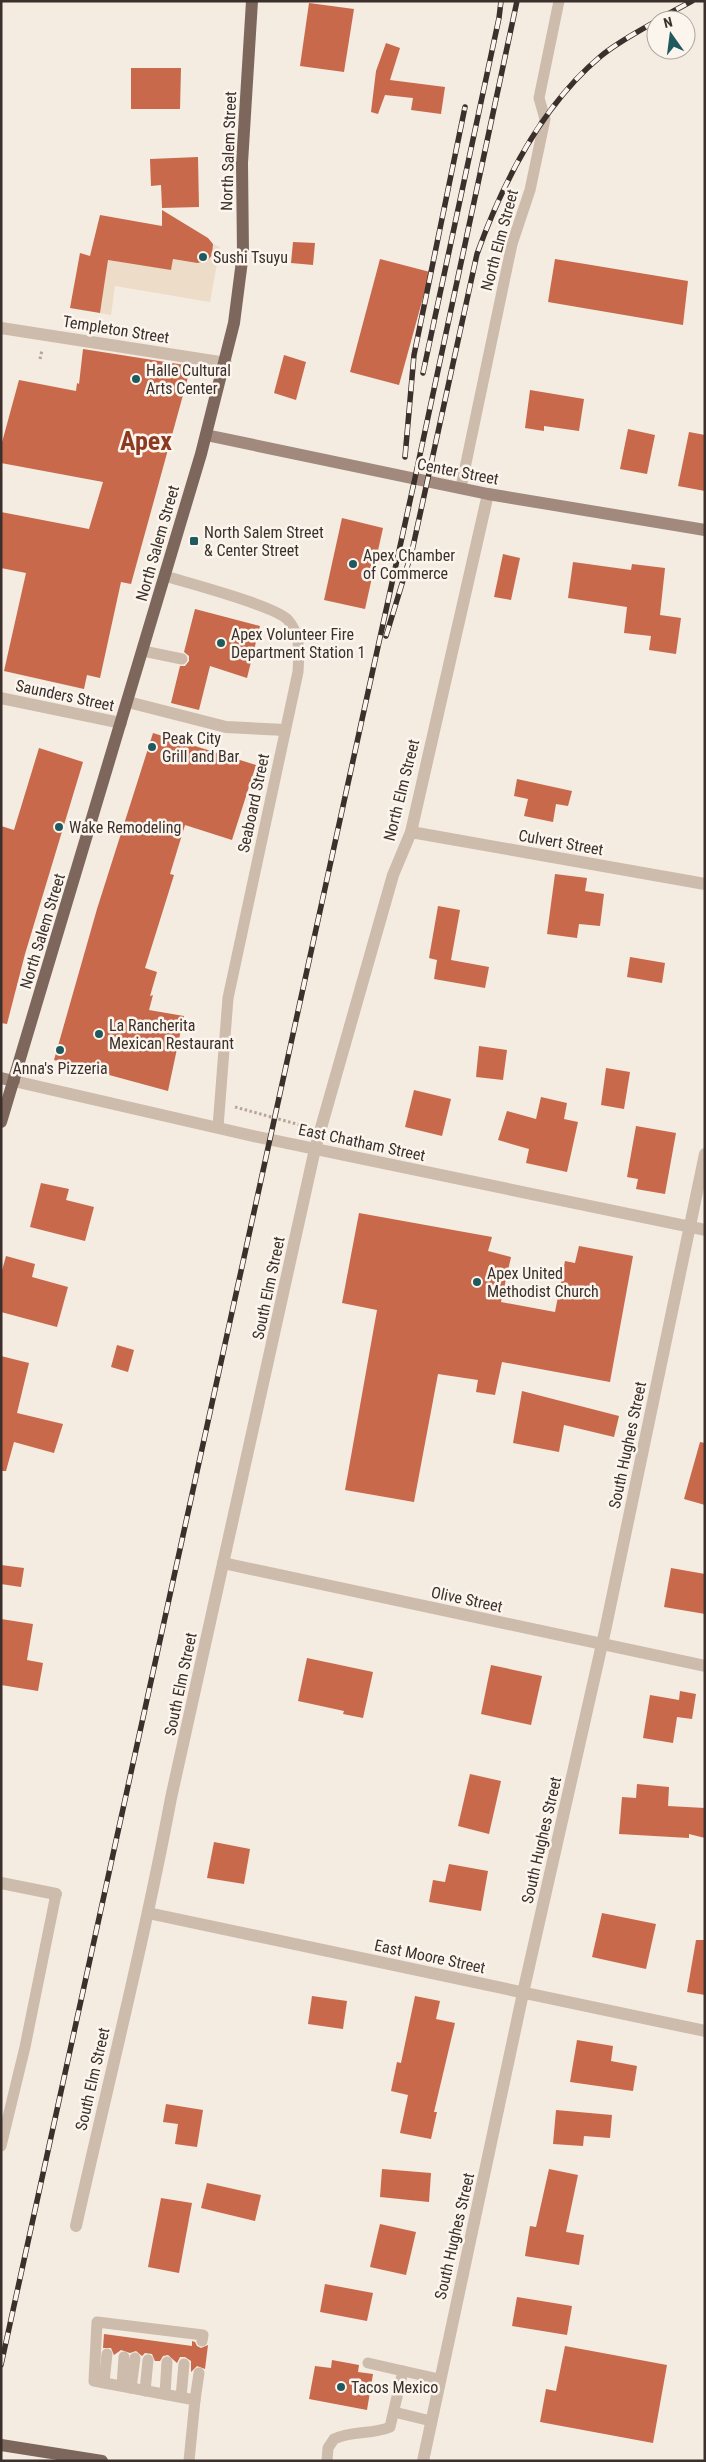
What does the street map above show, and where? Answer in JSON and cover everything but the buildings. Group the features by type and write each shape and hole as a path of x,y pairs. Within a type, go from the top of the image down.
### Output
{"main road":[{"name":"North Salem Street","path":"1,1122 7,1079 128,702 226,362 236,316 243,253 242,162 252,1"},
{"name":"Center Street","path":"206,435 488,494 705,530"},
{"path":"1,2445 102,2461"}],"street":[{"name":"Templeton Street","path":"1,328 226,362"},
{"name":"North Elm Street","path":"316,1148 393,875 411,832 488,494"},
{"path":"128,702 226,727 285,730"},
{"name":"Saunders Street","path":"2,703 121,723"},
{"name":"Culvert Street","path":"411,832 705,884"},
{"name":"East Chatham Street","path":"7,1079 218,1127 705,1230"},
{"name":"South Elm Street","path":"76,2226 148,1913 223,1564 316,1148"},
{"name":"South Hughes Street","path":"423,2461 430,2421 523,1993 601,1644 705,1154"},
{"name":"Olive Street","path":"223,1564 705,1666"},
{"path":"1,1883 56,1894"},
{"name":"East Moore Street","path":"148,1913 705,2031"}],"lane":[{"name":"North Elm Street","path":"460,487 512,244 530,190 545,119 538,98 559,1"},
{"name":"Seaboard Street","path":"165,576 253,603 288,619 299,642 299,658 285,730 228,998 218,1127"},
{"path":"143,651 182,659"},
{"path":"1,2146 17,2083 56,1894"},
{"path":"195,2400 94,2381 97,2322 110,2329 170,2337 186,2333 203,2334 202,2341"},
{"path":"185,2345 186,2333"},
{"path":"104,2382 107,2354"},
{"path":"127,2387 130,2357"},
{"path":"145,2391 148,2360"},
{"path":"164,2394 167,2362"},
{"path":"368,2363 439,2379"},
{"path":"181,2398 184,2364"},
{"path":"327,2461 328,2448 334,2438 358,2432 377,2432 390,2427 403,2371"},
{"path":"189,2461 199,2373"},
{"path":"394,2412 430,2421"}],"path":[{"path":"232,1106 304,1126"}],"shaded area":[{"path":"213,244 220,247 210,302 115,286 111,315 100,313 108,260 171,269 173,259 196,263 212,255"}],"railway":[{"path":"423,373 499,18 501,1"},
{"path":"1,2365 415,478 517,1"},
{"path":"675,10 692,1"},
{"path":"386,636 412,551 477,254 487,227 526,147 560,98 601,56 646,27"},
{"path":"405,457 414,355 465,107"}],"place":[{"name":"Sushi Tsuyu","path":"203,257"},
{"name":"Halle Cultural Arts Center","path":"136,379"},
{"name":"North Salem Street & Center Street","path":"194,541"},
{"name":"Apex Chamber of Commerce","path":"353,564"},
{"name":"Apex Volunteer Fire Department Station 1","path":"221,643"},
{"name":"Peak City Grill and Bar","path":"152,747"},
{"name":"Wake Remodeling","path":"59,827"},
{"name":"La Rancherita Mexican Restaurant","path":"99,1034"},
{"name":"Anna's Pizzeria","path":"60,1050"},
{"name":"Apex United Methodist Church","path":"477,1282"},
{"name":"Tacos Mexico","path":"341,2387"}],"district":[{"name":"Apex","path":"146,441"}]}
